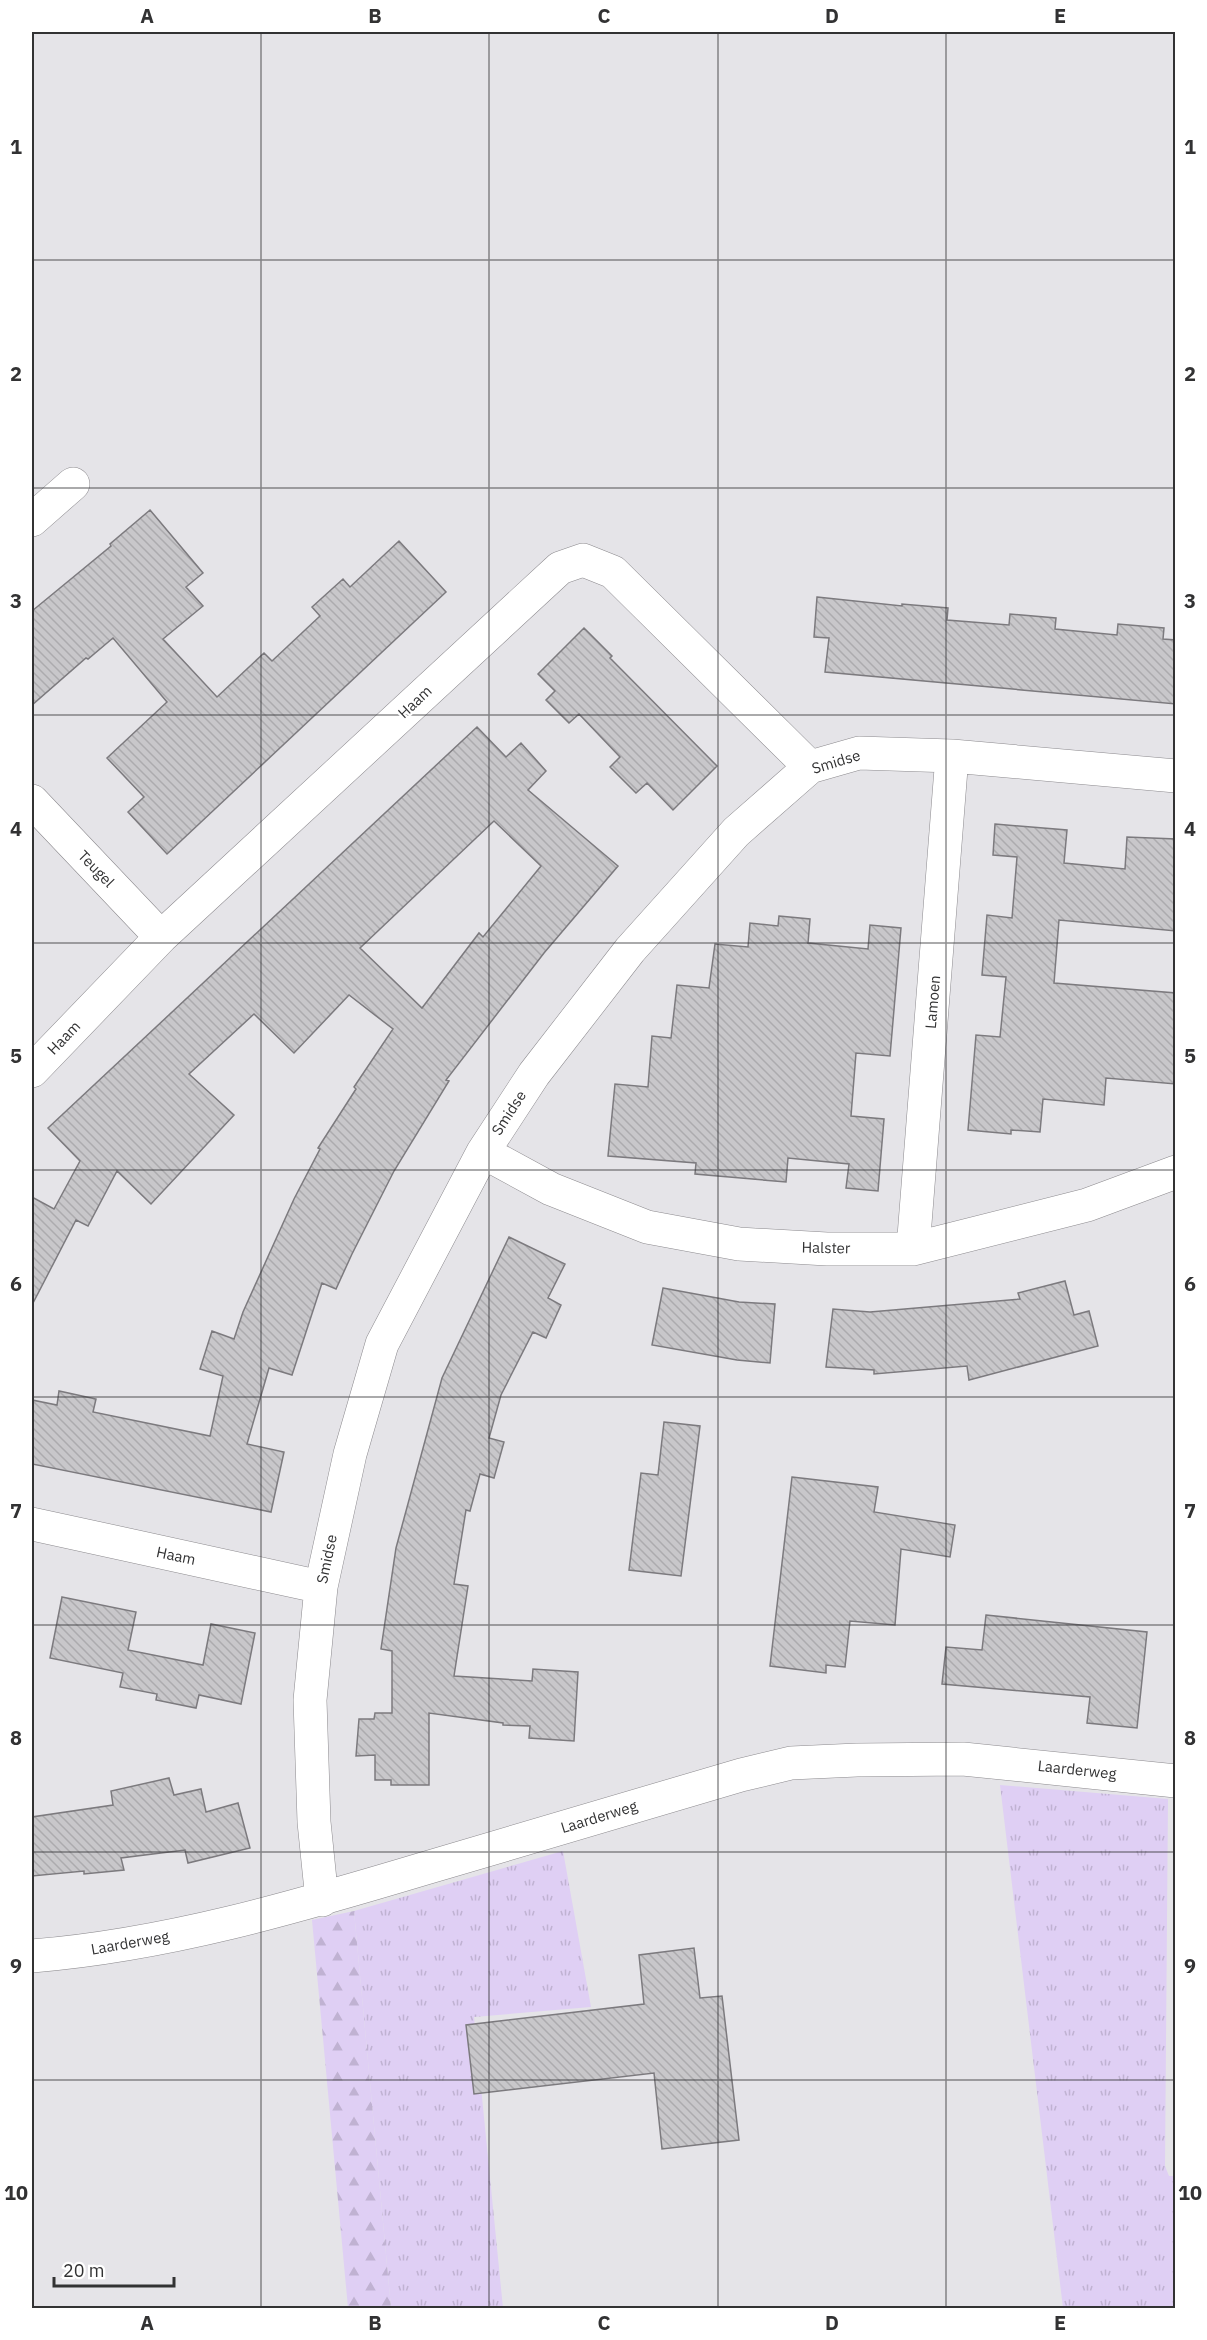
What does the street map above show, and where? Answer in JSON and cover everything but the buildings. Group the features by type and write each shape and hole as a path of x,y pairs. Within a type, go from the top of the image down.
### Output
{"street":[{"path":"32,520 73,484"},
{"name":"Haam","path":"32,1071 161,937 560,568 583,560 613,572 810,767"},
{"name":"Smidse","path":"322,1900 314,1822 310,1700 321,1587 350,1454 382,1344 483,1152 534,1074 630,950 736,832 810,767 859,753 952,756 1176,776"},
{"name":"Lamoen","path":"913,1249 952,756"},
{"name":"Teugel","path":"32,801 161,937"},
{"name":"Halster","path":"483,1152 551,1189 647,1227 739,1244 826,1249 913,1249 1087,1205 1176,1172"},
{"name":"Haam","path":"32,1524 321,1587"},
{"name":"Laarderweg","path":"32,1956 91,1951 188,1933 322,1900 729,1779 791,1763 963,1759 1176,1781"}],"green space":[{"path":"1000,1785 1168,1799 1165,2166 1169,2176 1175,2176 1175,2308 1063,2308"},
{"path":"563,1851 591,2007 474,2017 503,2308 391,2308 354,1911"},
{"path":"354,1911 391,2308 348,2308 312,1920"}]}
